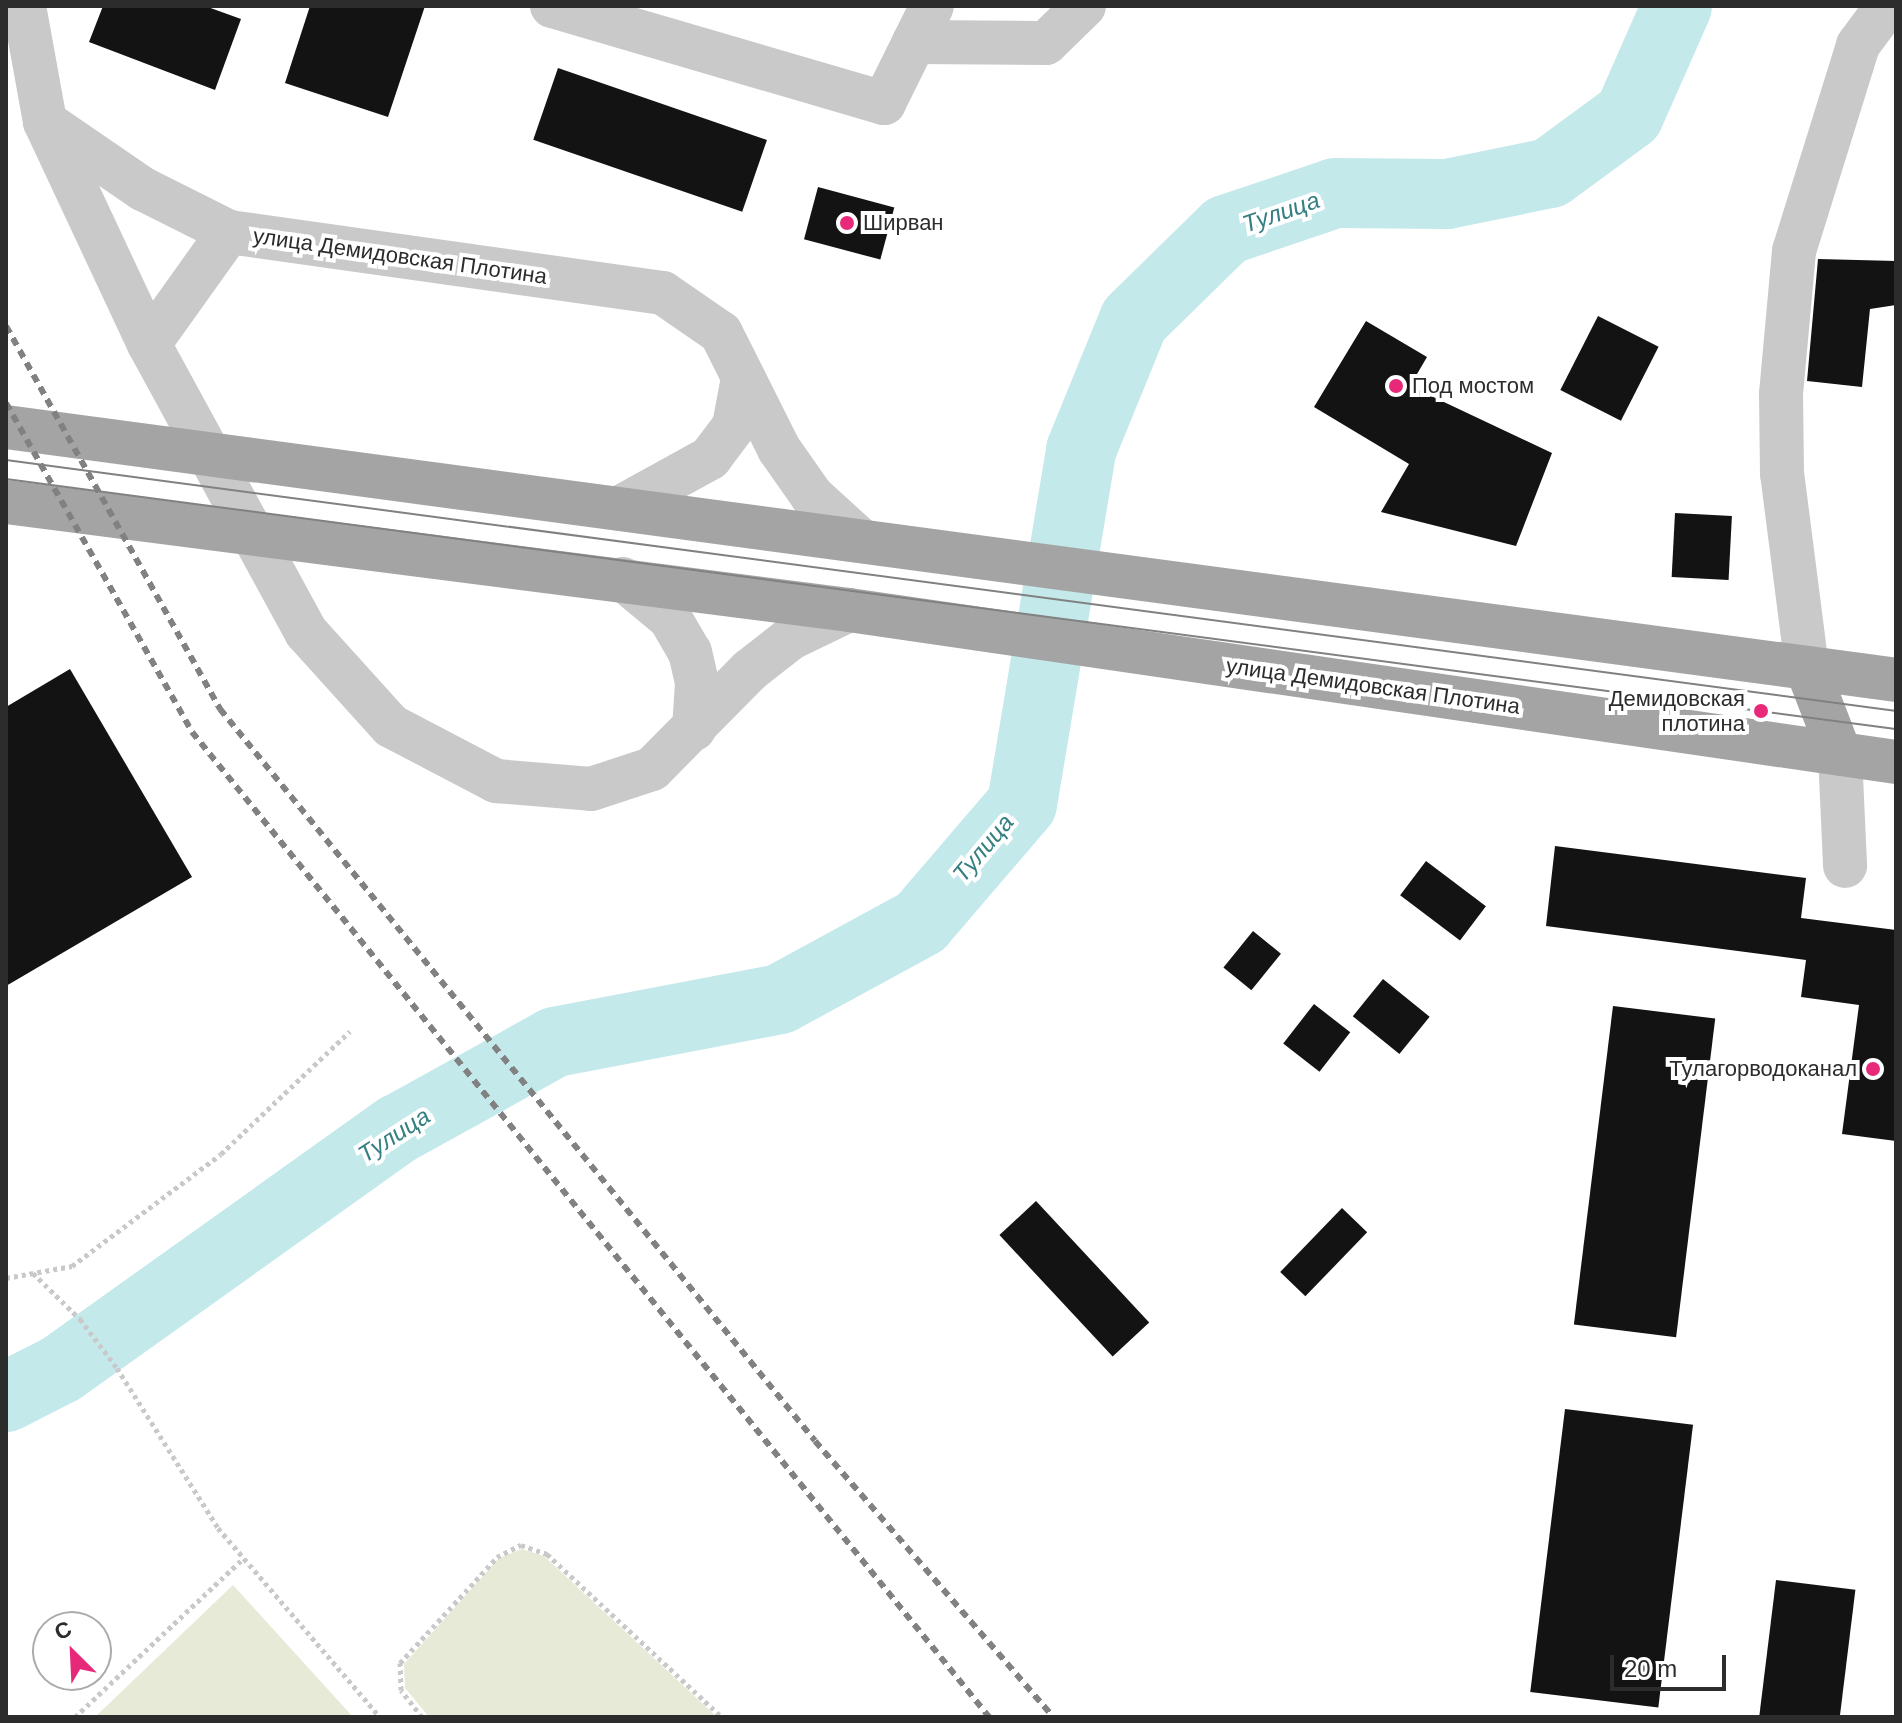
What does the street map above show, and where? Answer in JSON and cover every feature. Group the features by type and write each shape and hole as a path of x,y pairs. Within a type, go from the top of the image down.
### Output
{"main road":[{"path":"6,427 858,538 1896,680"},
{"name":"улица Демидовская Плотина","path":"6,502 849,610 1896,762"},
{"path":"1807,668 1840,754"}],"street":[{"path":"24,6 45,122 149,344 306,632 391,726 496,781 591,789 652,769 760,662 791,638 849,610"},
{"path":"552,6 884,103 923,24 1046,43 1084,6"},
{"path":"1807,668 1782,474 1781,394 1794,251 1858,45 1887,6"},
{"path":"45,122 143,189 229,232"},
{"name":"улица Демидовская Плотина","path":"149,344 229,232 663,293 721,333 795,473 858,538"},
{"path":"621,507 710,458 734,426 743,378"},
{"path":"623,579 670,618 690,652 697,683 694,729"},
{"path":"1840,754 1845,866"}],"path":[{"path":"6,1278 72,1266 221,1154 350,1031"},
{"path":"33,1273 80,1319 117,1368 244,1558 380,1717"},
{"path":"422,1717 397,1678 406,1653 497,1557 521,1545 547,1554 722,1717"},
{"path":"75,1717 244,1558"}],"green space":[{"path":"522,1549 544,1556 717,1717 429,1717 405,1688 404,1664 499,1558"},
{"path":"233,1585 353,1717 95,1717"}],"building":[{"path":"103,6 205,6 241,19 215,90 89,42"},
{"path":"310,6 425,6 388,117 285,83"},
{"path":"558,68 767,140 742,212 533,140"},
{"name":"Ширван","path":"818,187 894,207 880,260 804,239"},
{"path":"1818,259 1896,261 1896,305 1870,309 1862,387 1807,381"},
{"path":"1598,316 1659,347 1621,421 1560,390"},
{"path":"1366,321 1427,357 1410,386 1552,453 1516,546 1381,512 1409,464 1314,407"},
{"path":"1675,513 1732,516 1729,580 1672,577"},
{"path":"70,669 192,877 6,986 6,707"},
{"path":"1555,846 1806,878 1801,918 1896,930 1896,1141 1842,1134 1859,1005 1801,997 1806,960 1546,926"},
{"path":"1426,861 1486,906 1460,940 1400,895"},
{"path":"1253,931 1281,954 1251,990 1223,968"},
{"path":"1383,979 1430,1017 1399,1054 1353,1016"},
{"path":"1314,1004 1350,1032 1319,1072 1283,1043"},
{"path":"1613,1006 1715,1019 1676,1337 1574,1325"},
{"path":"1036,1201 1149,1322 1113,1357 999,1235"},
{"path":"1342,1208 1367,1232 1305,1296 1280,1272"},
{"path":"1565,1409 1693,1425 1658,1708 1530,1692"},
{"path":"1776,1580 1855,1590 1840,1717 1759,1717"}],"waterway":[{"name":"Тулица","path":"6,1397 61,1369 398,1129 555,1042 780,999 921,922 1022,804 1081,450 1134,320 1226,230 1335,193 1447,194 1550,173 1629,115 1677,6"}],"tram line":[{"path":"6,460 1896,711"},
{"path":"6,479 1896,729"}],"railway":[{"path":"6,326 220,709 815,1441 1053,1717"},
{"path":"6,403 192,732 989,1717"}],"place":[{"name":"Ширван","path":"847,223"},
{"name":"Под мостом","path":"1396,386"},
{"name":"Демидовская плотина","path":"1761,711"},
{"name":"Тулагорводоканал","path":"1873,1069"}]}
